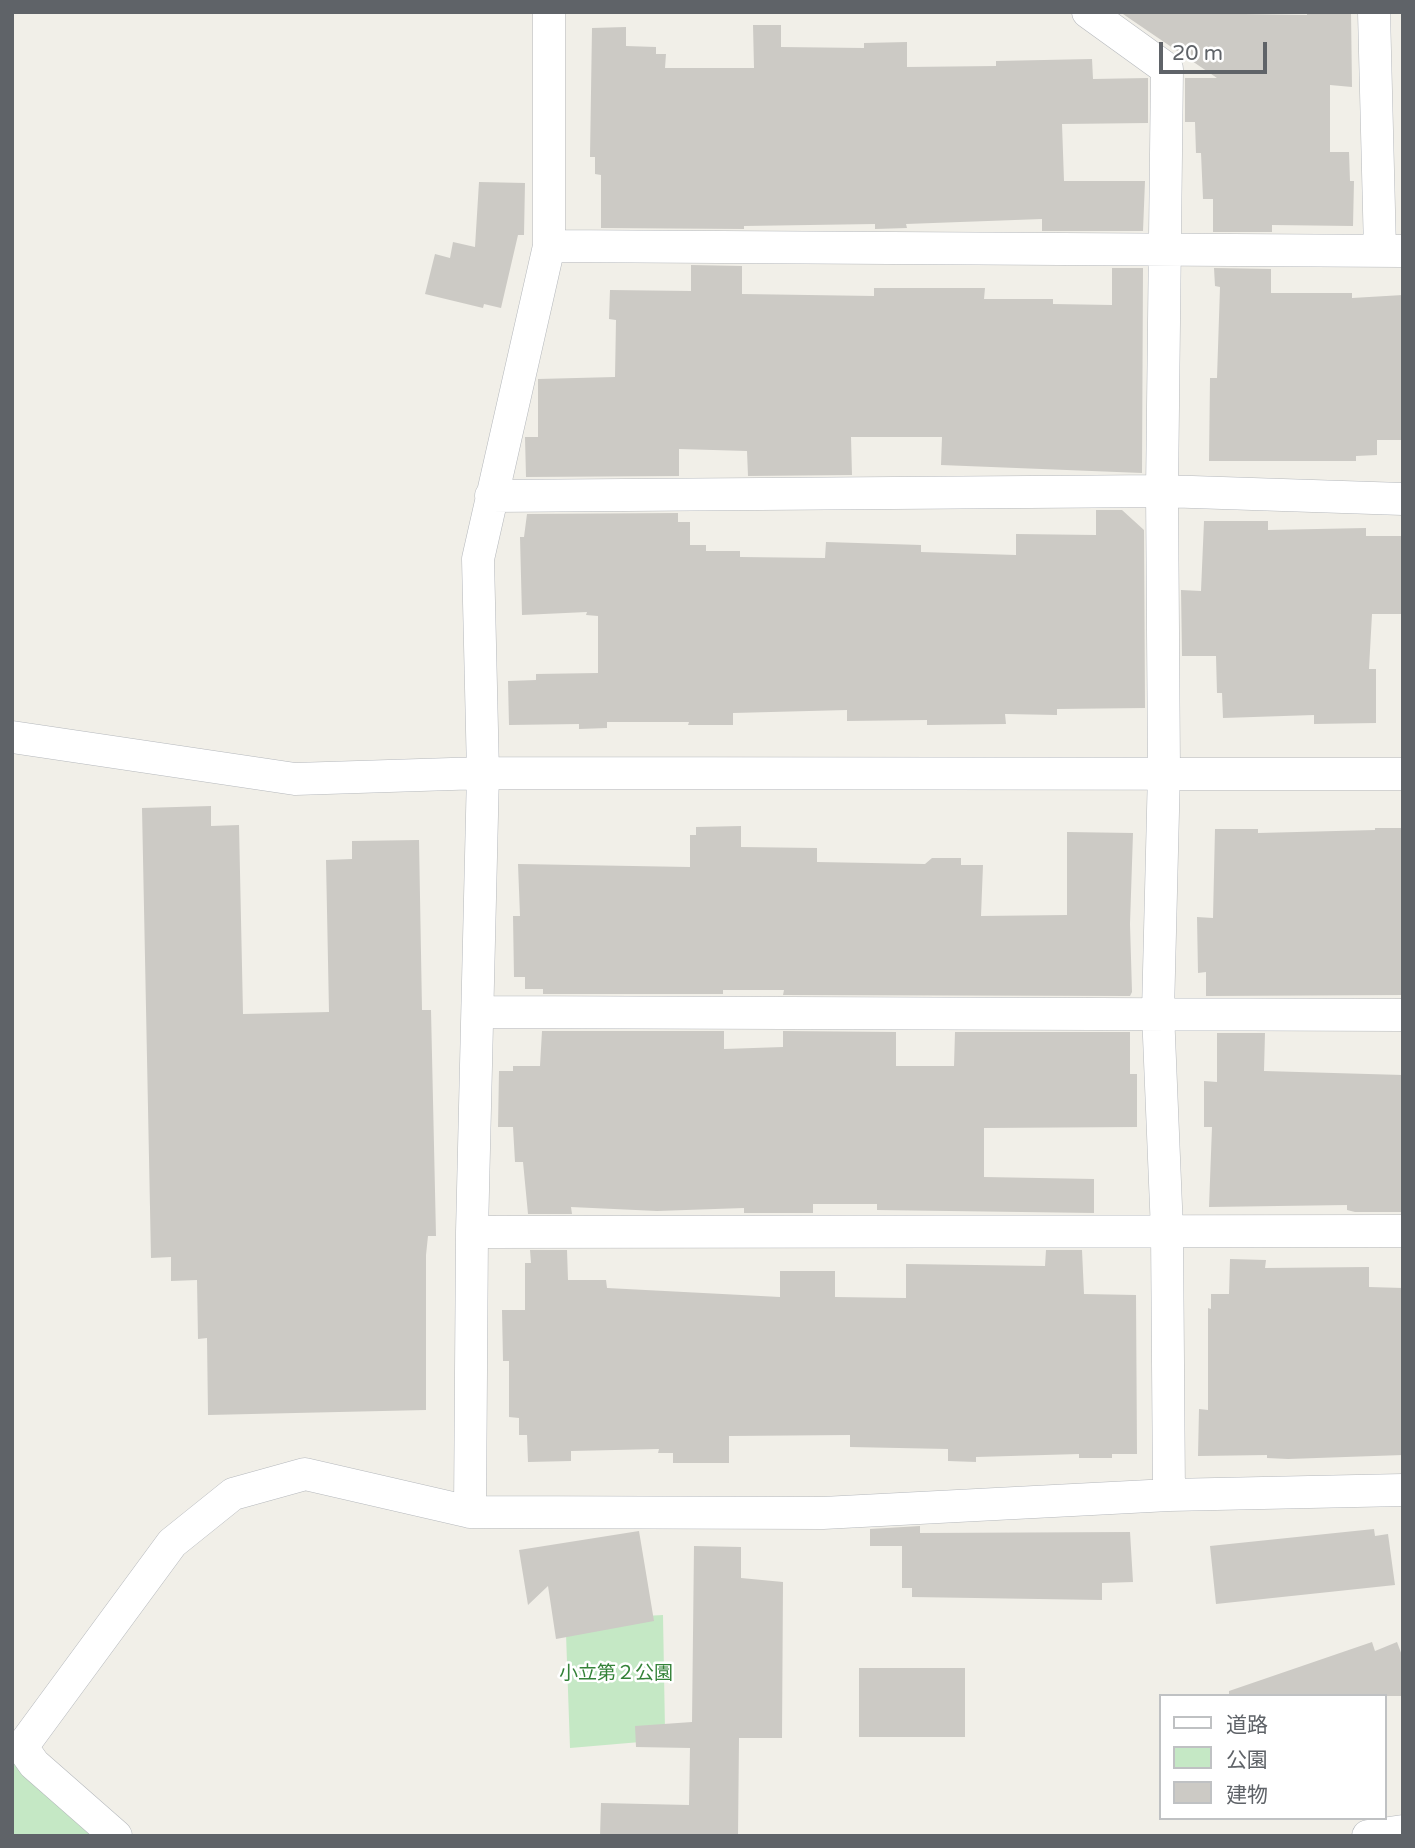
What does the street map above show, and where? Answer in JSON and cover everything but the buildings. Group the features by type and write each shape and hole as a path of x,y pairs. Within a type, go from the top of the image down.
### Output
{"street":[{"path":"470,1511 472,1232 483,772 478,559 548,246 549,12"},
{"path":"1088,12 1167,69 1162,491 1164,771 1158,1012 1167,1231 1169,1495"},
{"path":"548,246 1391,250 1374,12"},
{"path":"491,496 1162,491 1403,499"},
{"path":"12,737 295,779 483,772 1164,771 1403,774"},
{"path":"478,1012 1158,1012 1403,1015"},
{"path":"472,1232 1403,1231"},
{"path":"116,1836 34,1764 22,1747 172,1543 233,1494 305,1475 470,1511 823,1513 1169,1495 1403,1490"},
{"path":"1368,1836 1403,1831"}],"green space":[{"name":"小立第２公園","path":"565,1605 627,1617 663,1615 665,1731 652,1741 570,1748"},
{"path":"12,1728 126,1836 12,1836"}]}
